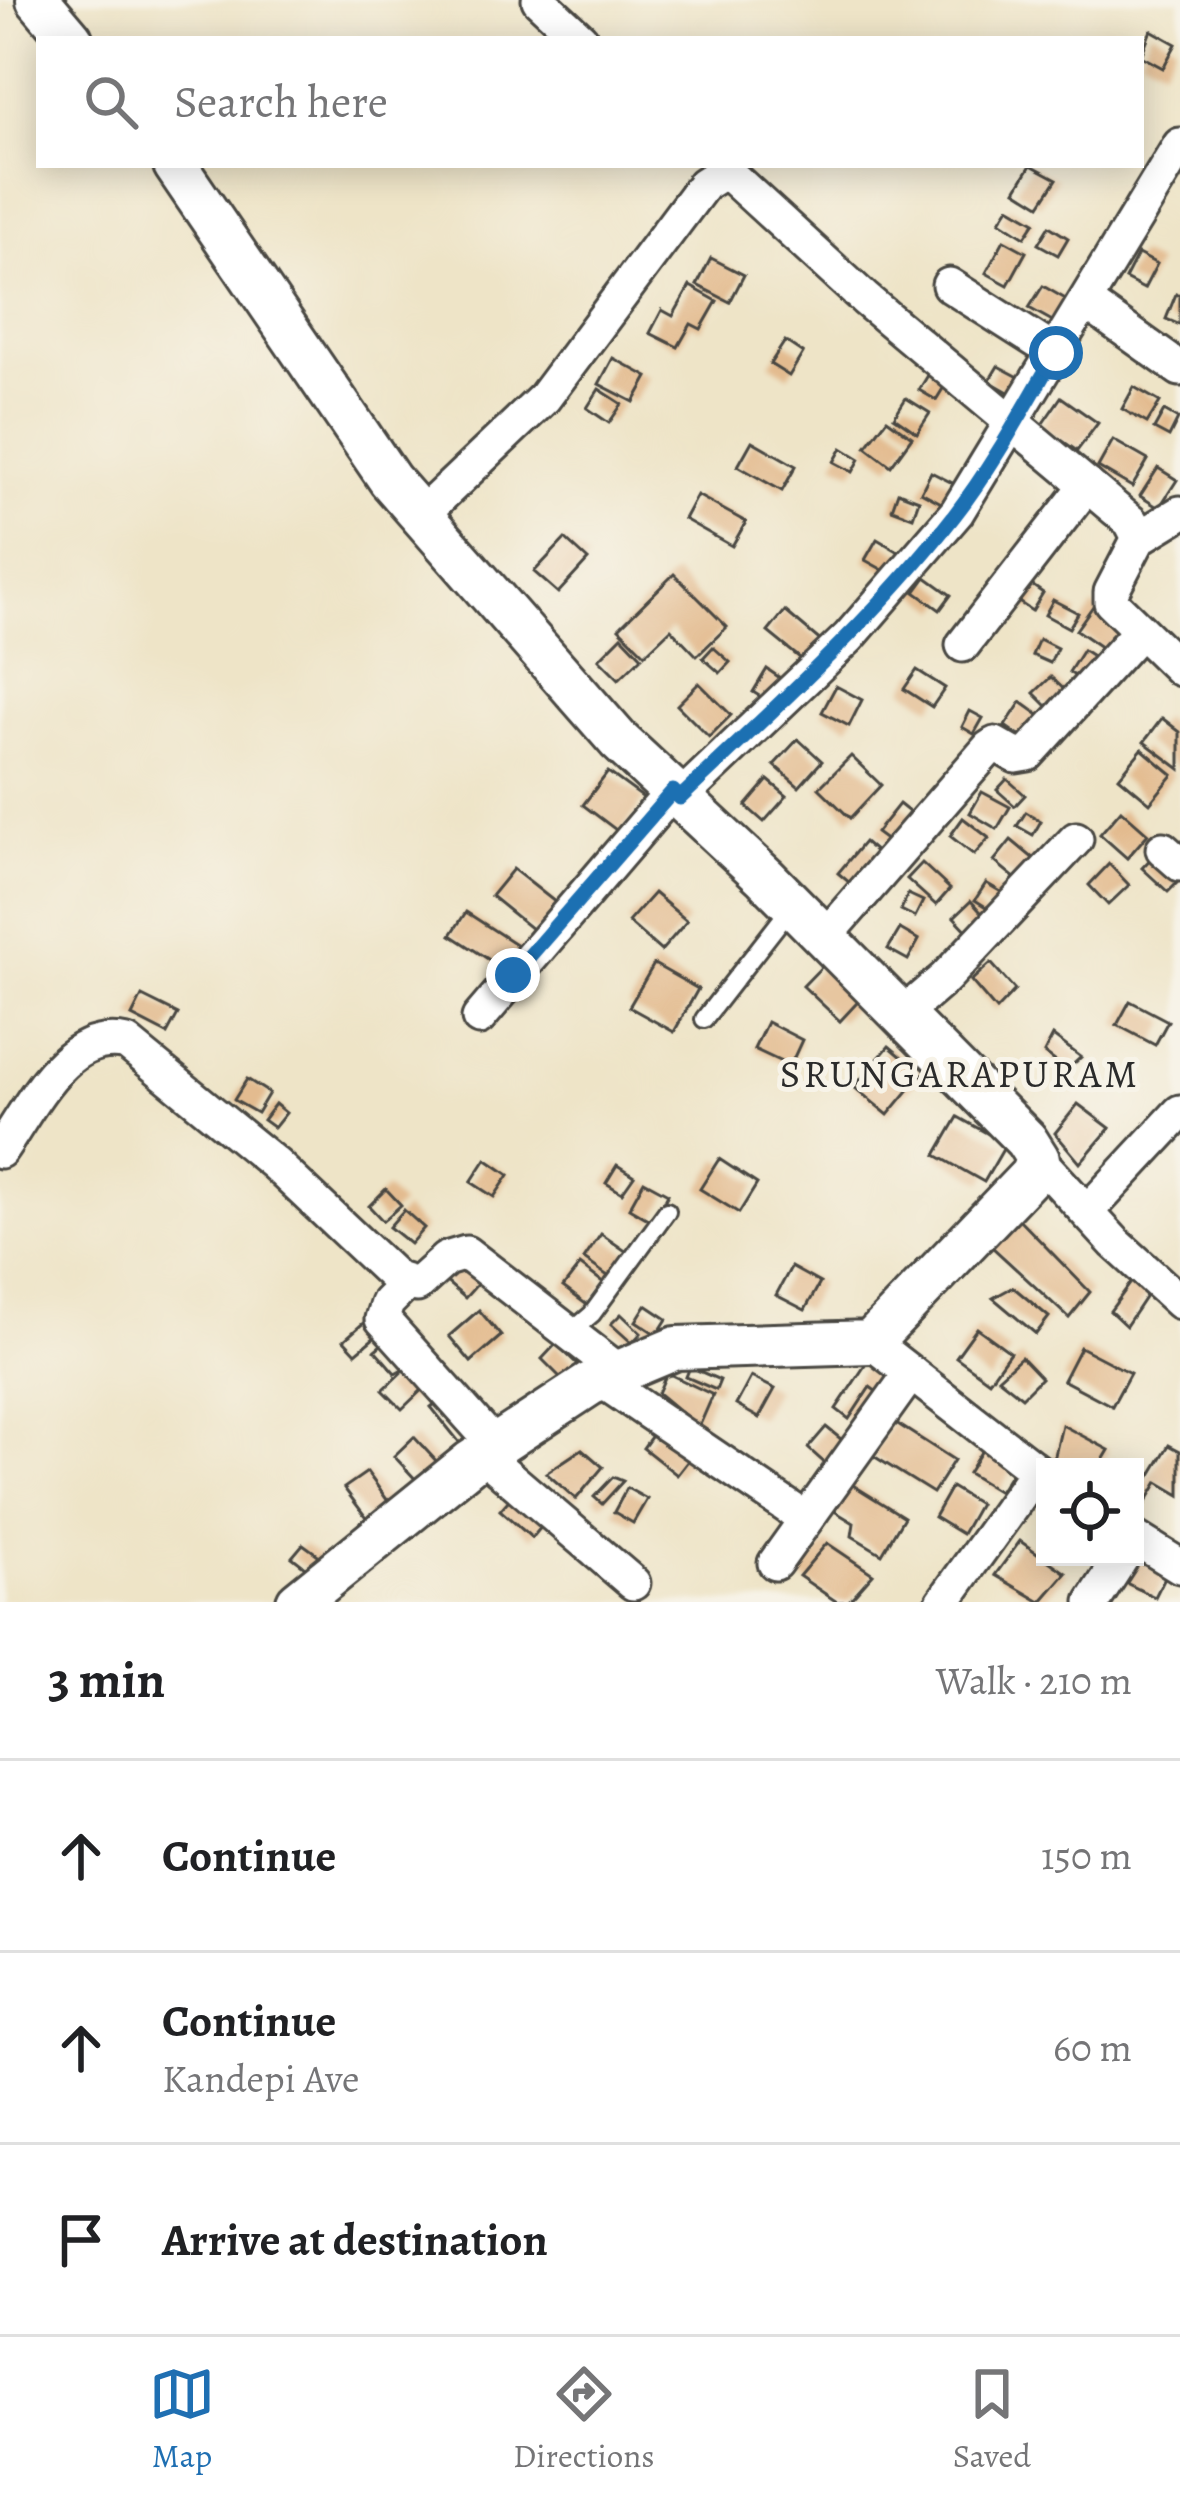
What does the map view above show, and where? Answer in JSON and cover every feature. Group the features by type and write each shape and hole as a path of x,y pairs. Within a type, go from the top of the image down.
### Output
{"street":[{"path":"38,0 68,36"},
{"path":"539,0 578,36"},
{"path":"479,1018 677,794 849,637 957,512 1086,302 1146,171 1180,145"},
{"path":"177,168 390,481 619,741 825,937 1180,1303"},
{"path":"421,515 544,398 704,184 726,171 1131,522 1139,538"},
{"path":"949,285 1056,353"},
{"path":"1086,302 1180,369"},
{"path":"963,646 1088,485"},
{"path":"1180,513 1139,538 1111,592 1119,612 1180,669"},
{"path":"825,937 989,748 994,744 1016,756 1028,754 1140,632"},
{"path":"902,1015 945,978 1076,838"},
{"path":"0,1151 77,1050 110,1039 127,1043 275,1164 406,1285 417,1285 446,1258 466,1253 571,1332 611,1376 806,1519"},
{"path":"1087,1212 1180,1112"},
{"path":"871,1342 1030,1175 1038,1159"},
{"path":"406,1285 387,1304 382,1319 489,1450 633,1583"},
{"path":"298,1602 489,1450 611,1376 676,1348 871,1342 1036,1470"},
{"path":"775,1563 910,1373"},
{"path":"943,1602 1036,1481"},
{"path":"1144,1544 1180,1566"},
{"path":"1093,1602 1116,1566"}],"lane":[{"path":"704,1018 793,905"},
{"path":"571,1332 592,1314 667,1211"}],"building":[{"path":"1151,30 1176,44 1163,68 1144,58"},
{"path":"1029,168 1057,179 1040,205 1016,190"},
{"path":"1009,207 1035,222 1025,237 1000,221"},
{"path":"1049,226 1068,238 1058,255 1038,244"},
{"path":"1004,240 1026,252 1008,285 986,273"},
{"path":"1138,254 1157,264 1144,289 1125,279"},
{"path":"711,258 744,275 730,302 697,285"},
{"path":"690,286 717,301 701,329 691,324 678,347 650,333 662,310 673,316"},
{"path":"1043,286 1069,301 1056,323 1029,308"},
{"path":"1176,294 1180,296 1180,325 1166,319"},
{"path":"785,341 803,353 789,376 770,364"},
{"path":"613,358 648,377 634,402 599,384"},
{"path":"998,366 1030,383 1021,399 989,381"},
{"path":"933,367 950,377 936,400 919,390"},
{"path":"1134,387 1160,402 1147,423 1122,409"},
{"path":"599,389 622,404 609,423 587,408"},
{"path":"1061,397 1098,423 1077,451 1041,426"},
{"path":"906,398 930,413 917,433 894,417"},
{"path":"1164,411 1178,419 1169,437 1154,429"},
{"path":"887,419 912,437 891,466 866,447"},
{"path":"1113,440 1148,460 1132,487 1098,467"},
{"path":"752,441 796,466 782,491 738,466"},
{"path":"842,448 860,459 853,472 834,462"},
{"path":"1158,468 1177,480 1159,508 1140,496"},
{"path":"931,472 960,487 949,507 921,492"},
{"path":"898,492 919,500 913,517 892,509"},
{"path":"697,495 746,522 732,546 684,519"},
{"path":"565,539 588,560 558,593 534,572"},
{"path":"877,539 906,556 894,576 865,560"},
{"path":"674,574 727,627 697,656 671,629 645,654 619,628"},
{"path":"926,577 951,595 940,610 915,592"},
{"path":"1023,579 1043,593 1032,611 1011,597"},
{"path":"1053,600 1078,613 1069,628 1045,615"},
{"path":"1093,606 1127,630 1111,654 1076,630"},
{"path":"785,611 823,643 806,663 768,632"},
{"path":"622,636 642,657 619,679 599,659"},
{"path":"1039,639 1057,648 1050,663 1032,655"},
{"path":"713,647 730,662 720,673 703,658"},
{"path":"1083,650 1100,661 1085,683 1069,672"},
{"path":"767,669 783,680 769,702 753,692"},
{"path":"917,670 945,688 932,707 904,689"},
{"path":"1051,677 1071,696 1054,713 1034,693"},
{"path":"699,683 731,715 709,737 677,705"},
{"path":"836,686 862,700 849,726 822,712"},
{"path":"1021,702 1049,722 1032,745 1005,726"},
{"path":"970,711 983,718 974,734 962,727"},
{"path":"1162,718 1180,732 1180,769 1144,742"},
{"path":"798,739 822,761 799,787 774,765"},
{"path":"1142,749 1173,775 1150,803 1119,777"},
{"path":"851,756 881,785 850,818 819,788"},
{"path":"608,772 645,799 620,833 583,805"},
{"path":"1007,779 1025,795 1015,806 997,790"},
{"path":"768,780 787,796 764,822 746,806"},
{"path":"982,792 1010,807 997,829 970,813"},
{"path":"899,804 914,816 891,844 876,833"},
{"path":"1121,810 1148,834 1127,858 1100,834"},
{"path":"1026,812 1041,821 1033,835 1017,826"},
{"path":"963,818 989,838 974,855 950,836"},
{"path":"1011,840 1040,864 1023,885 994,861"},
{"path":"864,842 883,858 857,889 838,873"},
{"path":"1158,851 1180,871 1180,880 1168,892 1142,868"},
{"path":"922,863 950,889 936,905 907,879"},
{"path":"1109,864 1129,885 1108,905 1089,885"},
{"path":"513,869 560,906 538,934 491,896"},
{"path":"986,883 1008,896 994,912 975,900"},
{"path":"654,893 687,921 661,951 628,922"},
{"path":"908,894 923,901 915,917 901,910"},
{"path":"971,901 987,919 971,935 954,917"},
{"path":"466,912 523,949 508,972 451,935"},
{"path":"900,929 919,940 908,960 888,949"},
{"path":"832,956 868,991 840,1021 803,986"},
{"path":"991,963 1015,990 996,1010 971,981"},
{"path":"654,964 698,989 674,1032 629,1007"},
{"path":"142,996 178,1014 167,1034 132,1016"},
{"path":"1130,1001 1168,1021 1155,1045 1117,1025"},
{"path":"767,1022 802,1040 790,1066 754,1049"},
{"path":"1053,1036 1081,1057 1067,1070 1044,1053"},
{"path":"889,1046 922,1074 888,1115 854,1087"},
{"path":"247,1079 269,1093 257,1113 234,1100"},
{"path":"275,1104 286,1113 274,1128 263,1120"},
{"path":"1078,1104 1110,1128 1080,1163 1055,1133"},
{"path":"958,1117 1006,1144 984,1182 936,1155"},
{"path":"486,1159 509,1175 494,1197 471,1182"},
{"path":"719,1159 757,1184 739,1213 700,1189"},
{"path":"617,1165 634,1176 622,1193 606,1183"},
{"path":"644,1181 668,1194 653,1222 629,1208"},
{"path":"386,1189 401,1205 383,1221 369,1206"},
{"path":"404,1210 424,1228 410,1244 389,1227"},
{"path":"1015,1215 1090,1292 1069,1318 990,1245"},
{"path":"601,1234 630,1254 612,1279 584,1259"},
{"path":"459,1260 482,1279 465,1298 443,1279"},
{"path":"580,1265 604,1283 587,1305 563,1287"},
{"path":"791,1267 820,1283 805,1310 776,1295"},
{"path":"1141,1269 1150,1290 1126,1326 1110,1311"},
{"path":"1013,1287 1049,1317 1036,1334 993,1298"},
{"path":"646,1305 667,1319 657,1335 636,1321"},
{"path":"479,1310 501,1336 471,1362 449,1336"},
{"path":"621,1314 641,1333 632,1343 611,1324"},
{"path":"369,1318 381,1332 356,1353 344,1340"},
{"path":"977,1328 1010,1352 989,1381 956,1357"},
{"path":"388,1339 427,1385 402,1409 383,1390 408,1366 395,1373 375,1350"},
{"path":"556,1344 578,1365 564,1381 542,1359"},
{"path":"1080,1347 1130,1373 1112,1406 1063,1380"},
{"path":"1021,1357 1041,1378 1022,1397 998,1378"},
{"path":"870,1358 897,1376 884,1397 870,1387 849,1419 836,1409"},
{"path":"690,1367 720,1380 716,1390 686,1377"},
{"path":"667,1373 713,1395 699,1427 658,1393"},
{"path":"751,1377 775,1389 759,1418 736,1405"},
{"path":"442,1398 472,1436 460,1443 431,1407"},
{"path":"893,1421 954,1460 933,1493 872,1455"},
{"path":"1062,1425 1109,1450 1104,1458 1054,1458"},
{"path":"826,1427 847,1444 828,1466 808,1448"},
{"path":"656,1430 691,1457 677,1475 643,1448"},
{"path":"414,1437 439,1464 419,1483 394,1456"},
{"path":"1169,1445 1180,1451 1180,1495 1158,1482 1144,1506 1144,1486"},
{"path":"984,1447 1015,1466 999,1492 968,1473"},
{"path":"582,1449 603,1467 576,1499 546,1473"},
{"path":"367,1472 393,1508 371,1524 344,1488"},
{"path":"613,1477 623,1481 602,1504 594,1497"},
{"path":"848,1482 904,1517 882,1554 852,1536 854,1523 831,1509"},
{"path":"951,1487 979,1504 962,1534 934,1517"},
{"path":"627,1488 647,1499 633,1523 614,1512"},
{"path":"516,1492 547,1520 532,1538 500,1510"},
{"path":"1020,1541 1036,1552 1036,1566 1056,1566 1066,1573 1041,1602 995,1575"},
{"path":"827,1543 873,1574 848,1602 837,1602 799,1576"},
{"path":"303,1544 321,1557 310,1571 292,1557"},
{"path":"1144,1562 1167,1573 1155,1597 1124,1582 1131,1566 1144,1566"}],"district":[{"name":"SRUNGARAPURAM","path":"960,1073"}],"route":[{"path":"513,975 673,791 680,798 904,578 957,512 1056,353"}]}
